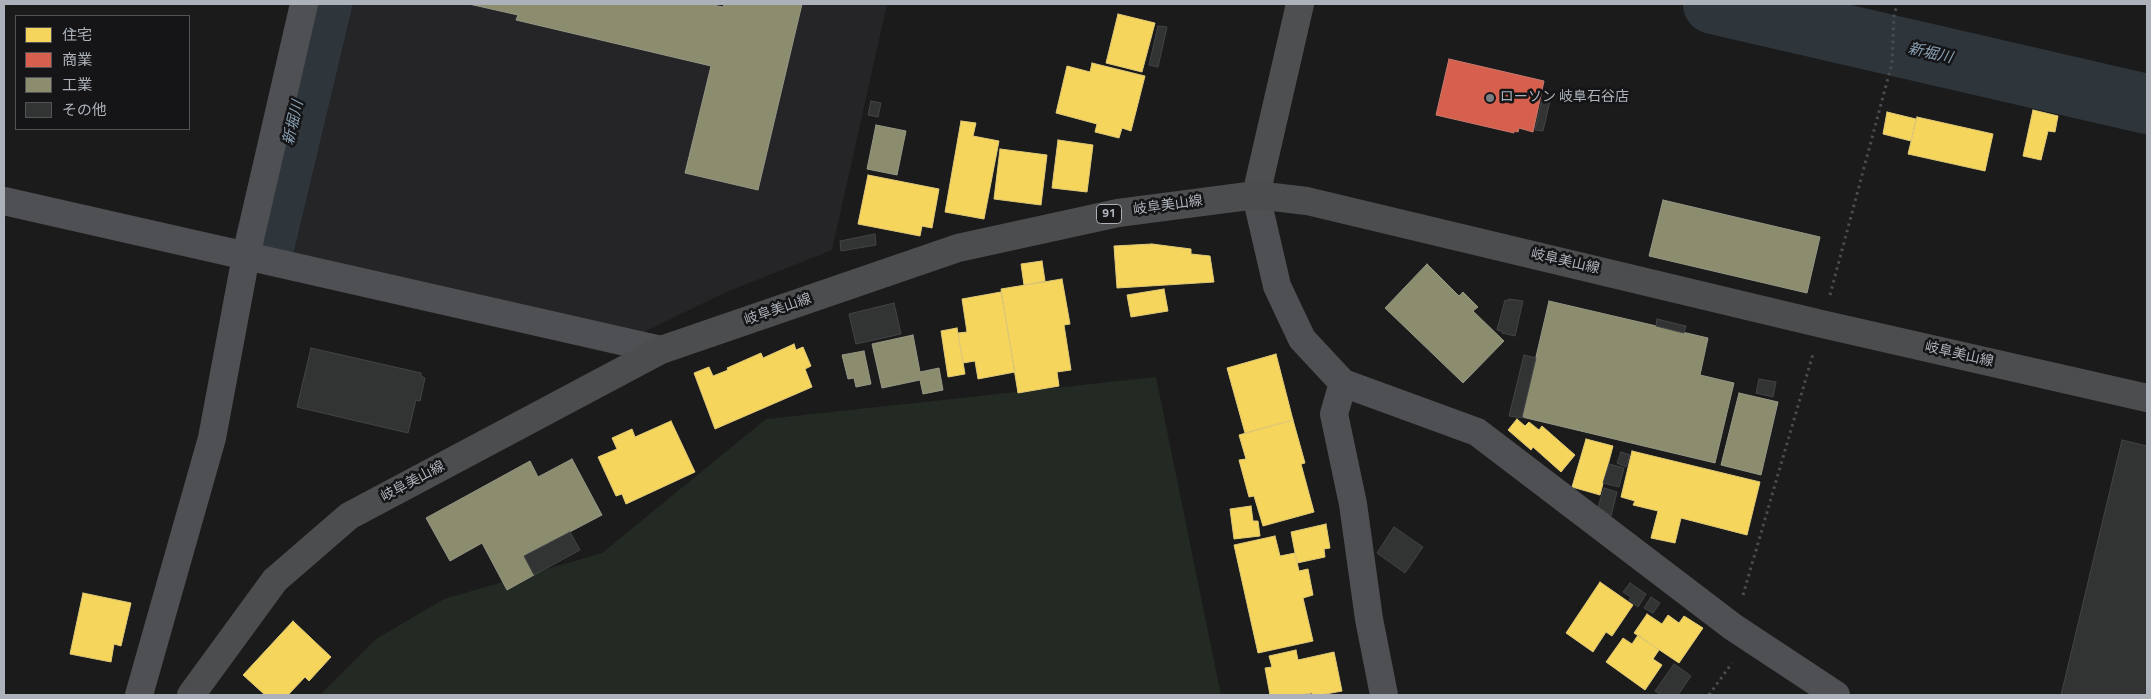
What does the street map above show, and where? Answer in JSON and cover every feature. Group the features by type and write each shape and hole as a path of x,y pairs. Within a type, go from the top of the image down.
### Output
{"main road":[{"name":"岐阜美山線","path":"191,695 275,580 348,516 661,350 958,248 1118,212 1256,195 1316,204 1822,324 2147,398"}],"street":[{"path":"139,695 212,438 246,256 304,4"},
{"path":"1300,4 1256,195 1277,286 1302,339 1343,384 1478,432 1742,632 1836,695"},
{"path":"4,201 661,350"},
{"path":"1343,384 1334,414 1353,504 1369,619 1384,695"}],"path":[{"path":"1709,695 1742,632 1892,63 1894,16 1897,4"}],"shaded area":[{"path":"328,4 887,4 832,250 724,293 638,335 272,252"},
{"path":"1156,377 1221,695 320,695 376,639 444,599 602,553 766,419"}],"building: 住宅":[{"path":"1118,14 1155,23 1142,72 1106,63"},
{"path":"1092,63 1145,76 1131,131 1122,128 1119,138 1095,132 1097,124 1056,113 1067,66 1090,72"},
{"path":"2033,110 2058,116 2055,132 2048,131 2041,160 2023,156"},
{"path":"1887,112 1916,119 1911,141 1883,134"},
{"path":"1917,117 1993,134 1985,171 1908,154"},
{"path":"961,121 976,123 973,136 999,141 984,219 945,212"},
{"path":"1058,140 1093,145 1087,192 1052,188"},
{"path":"1000,149 1047,155 1041,205 994,199"},
{"path":"868,175 939,189 932,228 922,226 920,236 858,224"},
{"path":"1152,244 1191,249 1191,254 1210,256 1214,282 1117,288 1114,246"},
{"path":"1042,261 1045,281 1024,285 1021,264"},
{"path":"1062,279 1070,324 1064,325 1071,370 1057,372 1059,386 1018,393 1001,289"},
{"path":"1164,289 1168,311 1131,317 1127,295"},
{"path":"1001,292 1015,372 978,379 975,361 963,363 958,333 967,332 962,299"},
{"path":"957,328 965,374 948,377 941,331"},
{"path":"794,344 796,350 803,347 811,366 805,369 812,387 715,429 694,373 709,367 713,376 761,353 763,358"},
{"path":"1276,354 1293,420 1245,433 1227,368"},
{"path":"1517,419 1525,426 1529,422 1539,430 1542,426 1575,455 1561,472 1533,447 1531,450 1508,430"},
{"path":"1293,420 1305,463 1301,464 1314,512 1263,526 1254,496 1249,497 1239,460 1246,459 1239,435"},
{"path":"671,421 695,472 626,504 622,494 616,496 598,457 617,449 612,438 632,429 635,437"},
{"path":"1586,439 1613,446 1600,495 1572,487"},
{"path":"1632,451 1760,482 1747,535 1681,518 1675,543 1651,538 1658,511 1633,505 1635,501 1621,497"},
{"path":"1251,506 1253,521 1258,521 1260,536 1234,539 1230,509"},
{"path":"1326,524 1330,548 1324,549 1325,557 1297,563 1291,532"},
{"path":"1275,536 1280,556 1295,553 1299,571 1308,569 1313,595 1303,598 1313,641 1258,653 1234,545"},
{"path":"1600,582 1633,605 1612,636 1606,632 1593,652 1566,633"},
{"path":"83,593 131,603 121,646 114,644 111,662 70,654"},
{"path":"1647,614 1662,624 1668,615 1679,623 1684,616 1703,628 1679,663 1634,633"},
{"path":"293,621 331,657 309,681 305,677 288,695 265,695 243,675"},
{"path":"1638,635 1659,650 1653,659 1662,665 1645,690 1606,662 1623,638 1632,644"},
{"path":"1296,650 1298,660 1334,652 1342,691 1320,695 1312,693 1270,695 1265,668 1272,667 1269,656"}],"building: 商業":[{"name":"ローソン 岐阜石谷店","path":"1449,59 1544,81 1533,132 1519,128 1518,132 1514,131 1514,133 1436,115"}],"building: 工業":[{"path":"469,4 708,4 723,7 724,4 802,4 758,190 685,173 711,66 516,20 518,15"},
{"path":"876,125 906,131 897,175 867,169"},
{"path":"1663,200 1820,237 1807,293 1649,256"},
{"path":"1427,264 1459,296 1463,292 1478,307 1473,311 1504,341 1463,383 1385,308"},
{"path":"1549,301 1708,338 1700,375 1734,383 1715,463 1522,417"},
{"path":"913,335 920,372 939,368 943,390 923,394 920,380 882,388 872,344"},
{"path":"864,351 871,384 856,387 854,378 848,379 842,355"},
{"path":"1739,393 1778,402 1761,475 1721,465"},
{"path":"572,459 602,515 524,556 534,575 507,590 482,543 450,561 426,518 530,461 538,477"}],"building: その他":[{"path":"1158,26 1167,27 1158,67 1149,65"},
{"path":"1542,99 1550,101 1543,131 1535,130"},
{"path":"871,101 881,103 878,117 868,115"},
{"path":"875,234 876,245 841,251 840,241"},
{"path":"1509,299 1523,301 1515,336 1497,330 1505,300 1509,301"},
{"path":"894,303 901,334 856,344 849,314"},
{"path":"1657,319 1686,326 1684,333 1656,326"},
{"path":"311,348 421,373 421,376 425,378 420,401 416,400 408,433 297,407"},
{"path":"1524,355 1536,358 1522,417 1524,418 1509,416"},
{"path":"1759,379 1776,382 1773,397 1756,393"},
{"path":"2122,440 2147,446 2147,695 2061,695"},
{"path":"1621,452 1630,455 1626,467 1617,463"},
{"path":"1609,464 1624,468 1619,487 1603,483"},
{"path":"1604,488 1617,492 1611,516 1598,507"},
{"path":"1394,527 1423,547 1405,573 1377,553"},
{"path":"570,532 580,550 534,575 524,556"},
{"path":"1630,583 1646,594 1638,607 1629,600 1631,597 1623,592"},
{"path":"1651,597 1660,603 1653,613 1644,608"},
{"path":"1674,664 1691,676 1678,695 1661,695 1655,691"}],"waterway":[{"name":"新堀川","path":"265,243 322,4"},
{"name":"新堀川","path":"1713,4 2147,104"}],"place":[{"name":"ローソン 岐阜石谷店","path":"1490,98"}]}
